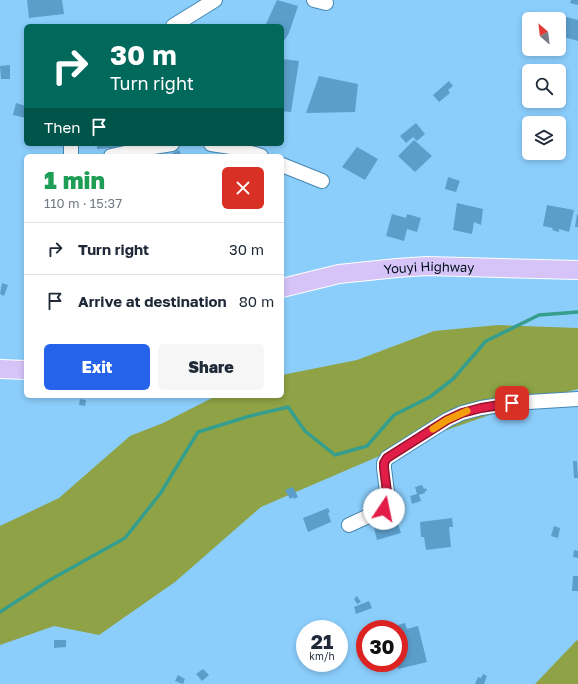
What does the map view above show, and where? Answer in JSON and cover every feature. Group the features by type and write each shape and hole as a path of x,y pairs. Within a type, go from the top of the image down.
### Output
{"main road":[{"name":"Youyi Highway","path":"284,288 339,274 427,266 578,270"},
{"path":"0,369 24,370"}],"street":[{"path":"176,24 215,0"},
{"path":"120,154 159,146"},
{"path":"224,146 254,154"},
{"path":"284,165 322,181"},
{"path":"348,525 384,509 388,505 384,468 384,463 387,458 447,420 462,413 481,408 512,403 578,399"}],"green space":[{"path":"498,325 578,328 578,389 513,407 412,442 261,507 175,582 99,635 54,626 0,645 0,526 59,498 130,436 163,423 212,398 284,398 284,375 357,360 434,331"},
{"path":"577,640 578,684 535,684"}],"building":[{"path":"27,0 62,0 64,14 29,18"},
{"path":"277,0 298,6 289,33 284,41 284,24 266,24"},
{"path":"571,0 578,0 578,5 570,3"},
{"path":"566,17 578,20 578,41 566,38"},
{"path":"284,59 299,61 291,112 284,111"},
{"path":"10,65 10,79 1,79 0,66"},
{"path":"319,76 358,84 355,112 306,113"},
{"path":"449,81 453,86 448,90 450,93 439,102 433,95"},
{"path":"16,103 24,105 24,118 13,115"},
{"path":"416,123 425,134 417,141 413,137 406,143 400,136"},
{"path":"414,140 432,156 415,172 398,156"},
{"path":"97,146 122,146 122,147 97,149"},
{"path":"357,147 378,159 365,180 342,167"},
{"path":"179,150 181,154 171,154"},
{"path":"448,177 460,181 456,192 445,189"},
{"path":"457,203 483,209 481,225 474,222 472,234 453,230"},
{"path":"547,205 574,210 569,232 559,229 559,232 552,230 553,228 543,226"},
{"path":"392,214 406,218 407,214 421,218 417,232 407,229 404,241 386,236"},
{"path":"577,214 578,227 575,227"},
{"path":"2,283 8,285 4,296 0,294"},
{"path":"80,399 86,400 85,406 79,405"},
{"path":"573,461 577,461 578,478 574,478"},
{"path":"422,485 427,491 419,495 421,501 412,504 410,496 417,494 415,487"},
{"path":"293,487 298,497 294,499 293,497 290,499 285,490"},
{"path":"328,508 331,522 308,532 303,518"},
{"path":"452,518 453,527 449,527 451,547 426,550 424,537 421,537 420,522"},
{"path":"397,521 401,533 377,540 374,528"},
{"path":"554,526 560,528 558,538 551,536"},
{"path":"574,550 578,551 578,558 573,557"},
{"path":"573,576 578,576 578,591 572,591"},
{"path":"357,596 361,602 357,604 354,599"},
{"path":"369,601 372,608 356,614 354,607"},
{"path":"418,626 427,662 408,667 408,629"},
{"path":"54,640 66,640 66,647 54,648"},
{"path":"203,669 209,675 202,681 196,674"},
{"path":"483,674 487,676 484,684 475,684 478,677 481,678"},
{"path":"178,675 185,679 183,684 175,681"}],"waterway":[{"path":"0,612 48,581 125,538 160,494 198,432 250,416 288,407 305,431 335,455 367,446 394,415 430,397 453,379 486,341 539,315 578,312"}],"slow traffic":[{"path":"433,429 447,420 467,411"}],"route":[{"path":"384,509 388,505 384,468 384,463 387,458 447,420 462,413 512,403"}]}
